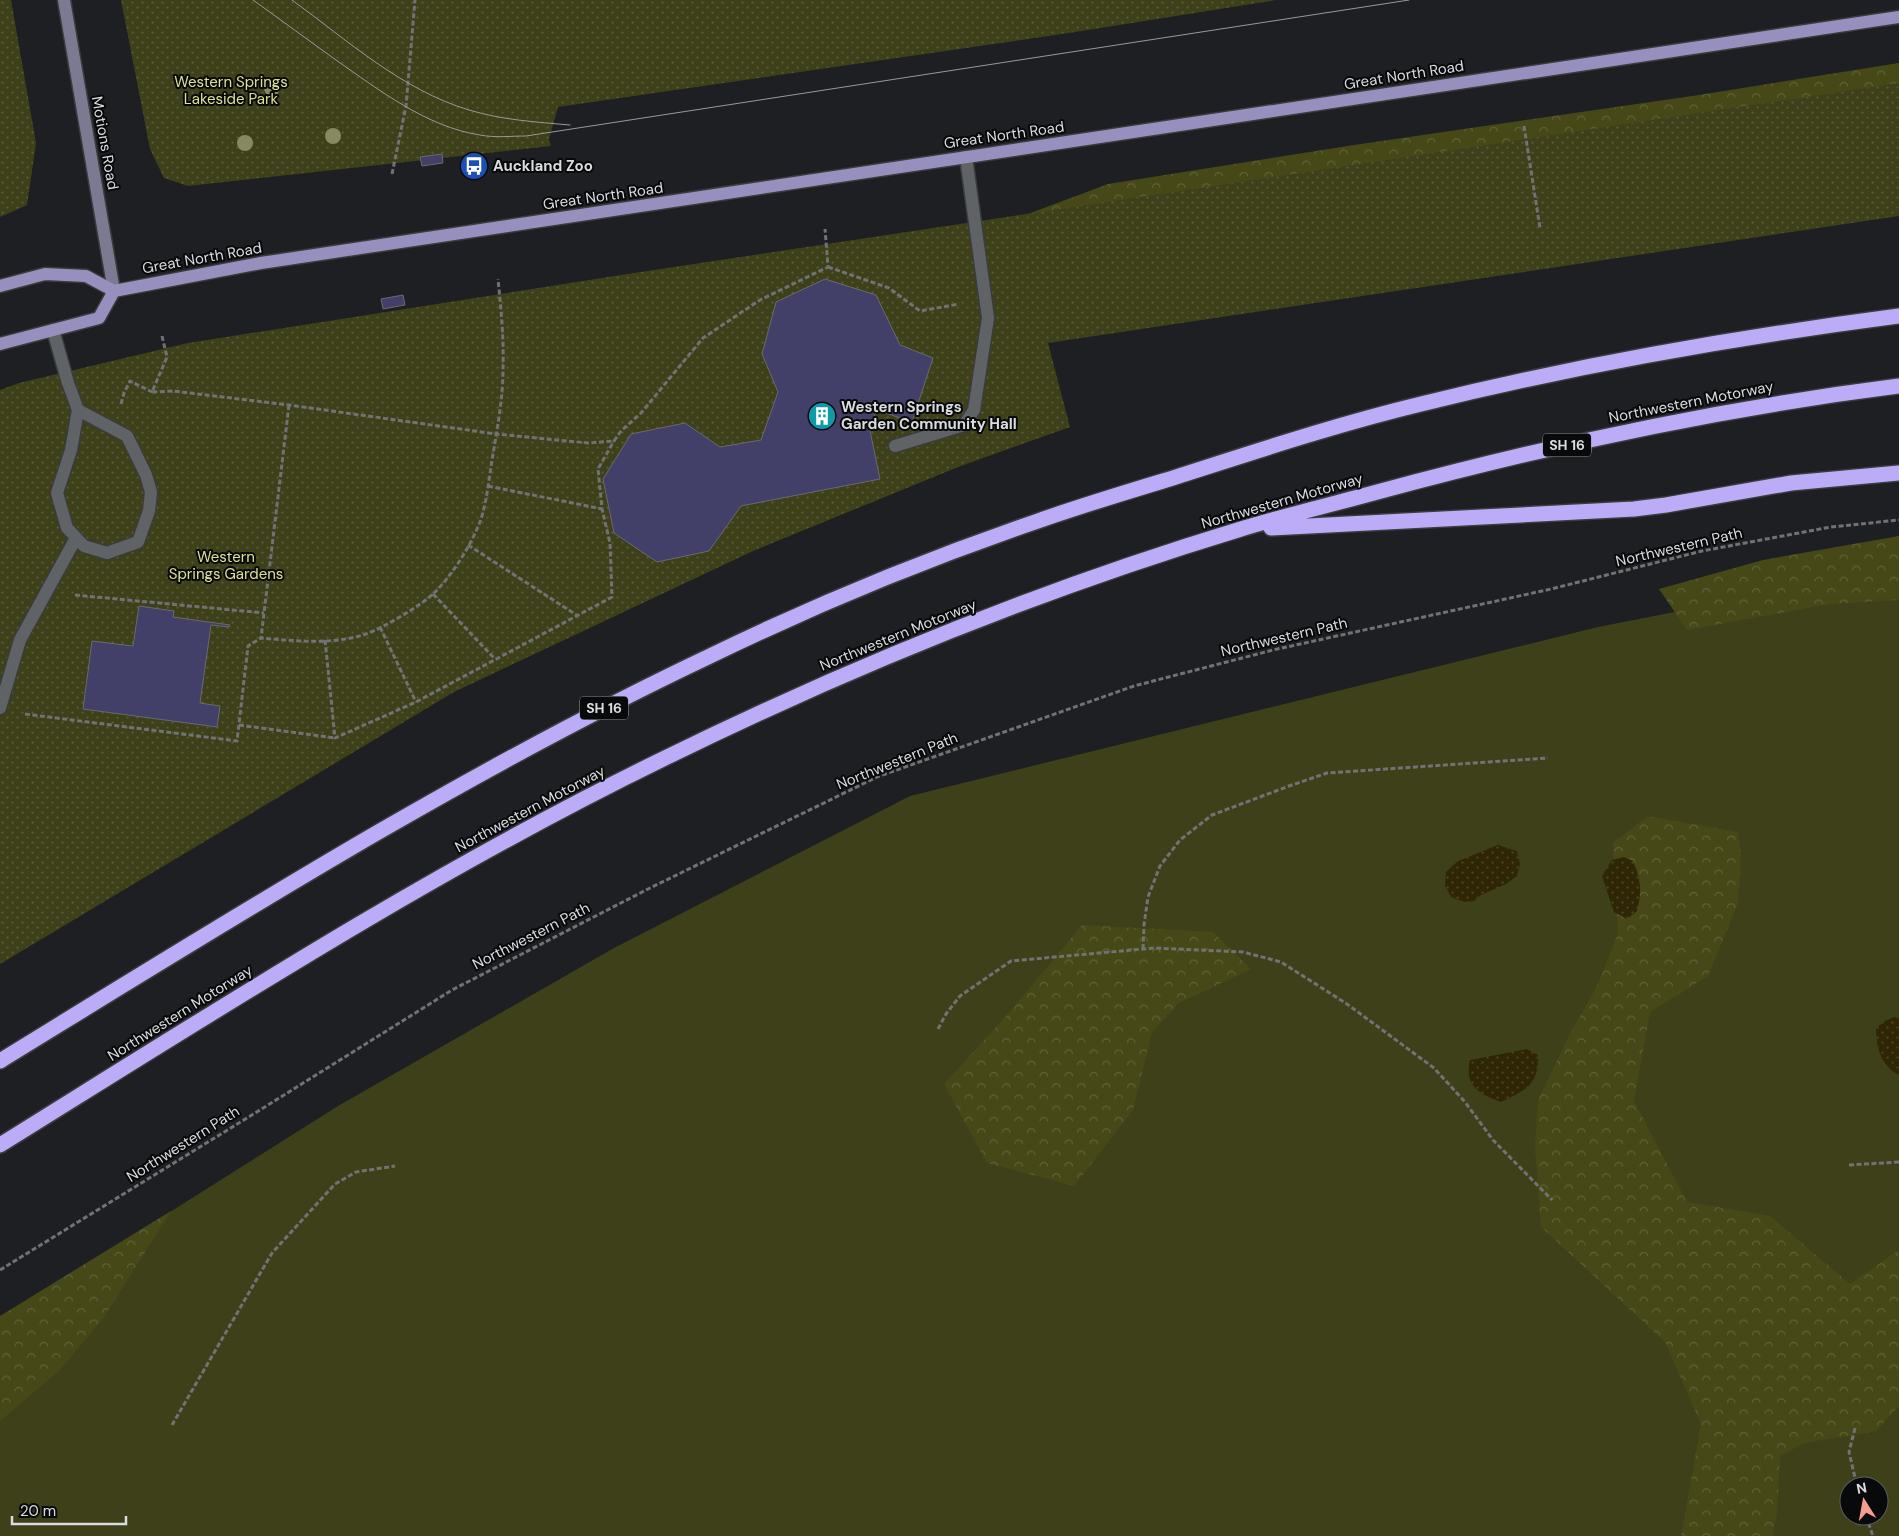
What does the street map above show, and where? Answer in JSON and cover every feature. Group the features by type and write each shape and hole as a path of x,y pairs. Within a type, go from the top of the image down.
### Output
{"highway":[{"name":"SH 16","path":"0,1061 367,837 503,761 712,654 813,608 925,563 1035,522 1254,452 1418,405 1587,367 1803,328 1899,316"},
{"name":"Northwestern Motorway","path":"0,1145 319,948 512,836 662,759 819,686 930,638 1087,580 1241,529 1474,466 1634,430 1811,397 1899,386"},
{"path":"1241,529 1634,509 1791,483 1899,473"}],"main road":[{"name":"Motions Road","path":"64,0 114,291"},
{"name":"Great North Road","path":"114,291 261,263 1899,17"},
{"path":"0,286 45,274 78,275 86,276 114,291 99,318 0,344"}],"lane":[{"path":"895,446 964,425 974,410 988,318 966,157"},
{"path":"53,330 78,410 71,450 57,493 67,528 84,546 107,553 138,542 149,511 151,492 146,475 127,436 78,410"},
{"path":"0,708 20,640 76,538"}],"path":[{"path":"392,174 406,106 415,0"},
{"path":"1524,126 1540,228"},
{"path":"825,229 828,267"},
{"path":"239,725 335,738 416,702 612,597 610,543 602,509 598,469 621,431 641,413 703,338 760,300 828,267 889,288 920,310 986,300"},
{"path":"20,713 237,741 248,646 261,638 302,642 357,636 380,627 433,594 468,545 480,519 488,486 503,371 498,279"},
{"path":"152,392 167,357 162,336"},
{"path":"115,430 124,393 130,381 152,392 173,391 289,405 496,434 588,443 614,441"},
{"path":"261,638 289,405"},
{"path":"488,486 602,509"},
{"name":"Northwestern Path","path":"0,1270 452,990 650,888 877,778 1134,686 1235,659 1551,589 1702,551 1831,527 1899,520"},
{"path":"468,545 578,616"},
{"path":"47,593 264,613"},
{"path":"433,594 495,659"},
{"path":"380,627 416,702"},
{"path":"325,640 335,738"},
{"path":"1143,949 1148,896 1160,866 1180,840 1212,815 1327,773 1548,758"},
{"path":"938,1029 946,1014 960,996 1011,960 1143,949 1243,952 1281,962 1347,1004 1434,1068 1465,1102 1493,1140 1552,1200"},
{"path":"1849,1165 1899,1162"},
{"path":"172,1425 272,1253 335,1184 356,1172 395,1166"},
{"path":"1854,1428 1849,1452 1855,1476"}],"green space":[{"path":"0,0 11,0 36,143 27,205 0,217"},
{"name":"Western Springs Lakeside Park","path":"121,0 1276,0 1069,33 558,107 549,139 551,146 188,186 164,178 150,149"},
{"path":"1899,63 1899,125 1015,219 1108,184"},
{"name":"Western Springs Gardens","path":"1899,83 1899,216 1048,343 1070,427 958,467 753,551 454,692 0,964 0,390 19,383 188,343 634,273"},
{"path":"1899,536 1899,600 1830,604 1687,630 1659,589 1763,560"},
{"path":"1899,568 1899,1536 0,1536 0,1319 338,1106 614,948 910,796 1598,627"},
{"path":"1648,816 1738,832 1741,857 1738,903 1708,976 1650,1012 1634,1101 1687,1202 1770,1216 1850,1284 1899,1250 1899,1406 1876,1431 1804,1443 1780,1456 1777,1513 1773,1536 1681,1536 1701,1424 1665,1342 1541,1227 1535,1146 1538,1100 1568,1038 1597,986 1618,934 1613,843"},
{"path":"1082,925 1213,932 1251,969 1179,1003 1152,1032 1133,1110 1074,1186 987,1163 944,1084 1009,1013"},
{"path":"171,1211 104,1317 60,1370 0,1421 0,1316"}],"sand":[{"path":"1498,845 1517,851 1520,864 1517,876 1506,884 1481,895 1474,901 1464,902 1451,897 1445,886 1446,872 1458,861"},
{"path":"1624,857 1633,861 1640,886 1637,911 1627,919 1614,912 1602,876 1612,860"},
{"path":"1894,1017 1899,1018 1899,1075 1888,1067 1884,1061 1876,1035 1876,1028"},
{"path":"1527,1049 1538,1055 1538,1065 1533,1080 1524,1090 1501,1102 1486,1096 1471,1083 1469,1076 1470,1060"}],"building":[{"path":"442,154 443,163 422,166 420,157"},
{"name":"Western Springs Garden Community Hall","path":"825,279 876,295 900,345 933,358 912,422 877,410 869,426 880,479 741,506 709,551 657,562 614,533 603,479 631,434 685,423 720,447 761,440 778,392 762,354 776,302"},
{"path":"403,295 405,305 383,309 381,299"},
{"path":"139,606 174,611 173,617 230,625 229,627 211,625 200,703 220,706 217,727 83,709 92,641 133,646"}],"tram line":[{"path":"253,0 352,72 404,106 422,116 460,131 497,137 526,136 1409,0"},
{"path":"292,0 398,77 444,101 494,116 570,125"}],"place":[{"name":"Auckland Zoo","path":"474,166"},
{"name":"Western Springs Garden Community Hall","path":"822,416"}]}
